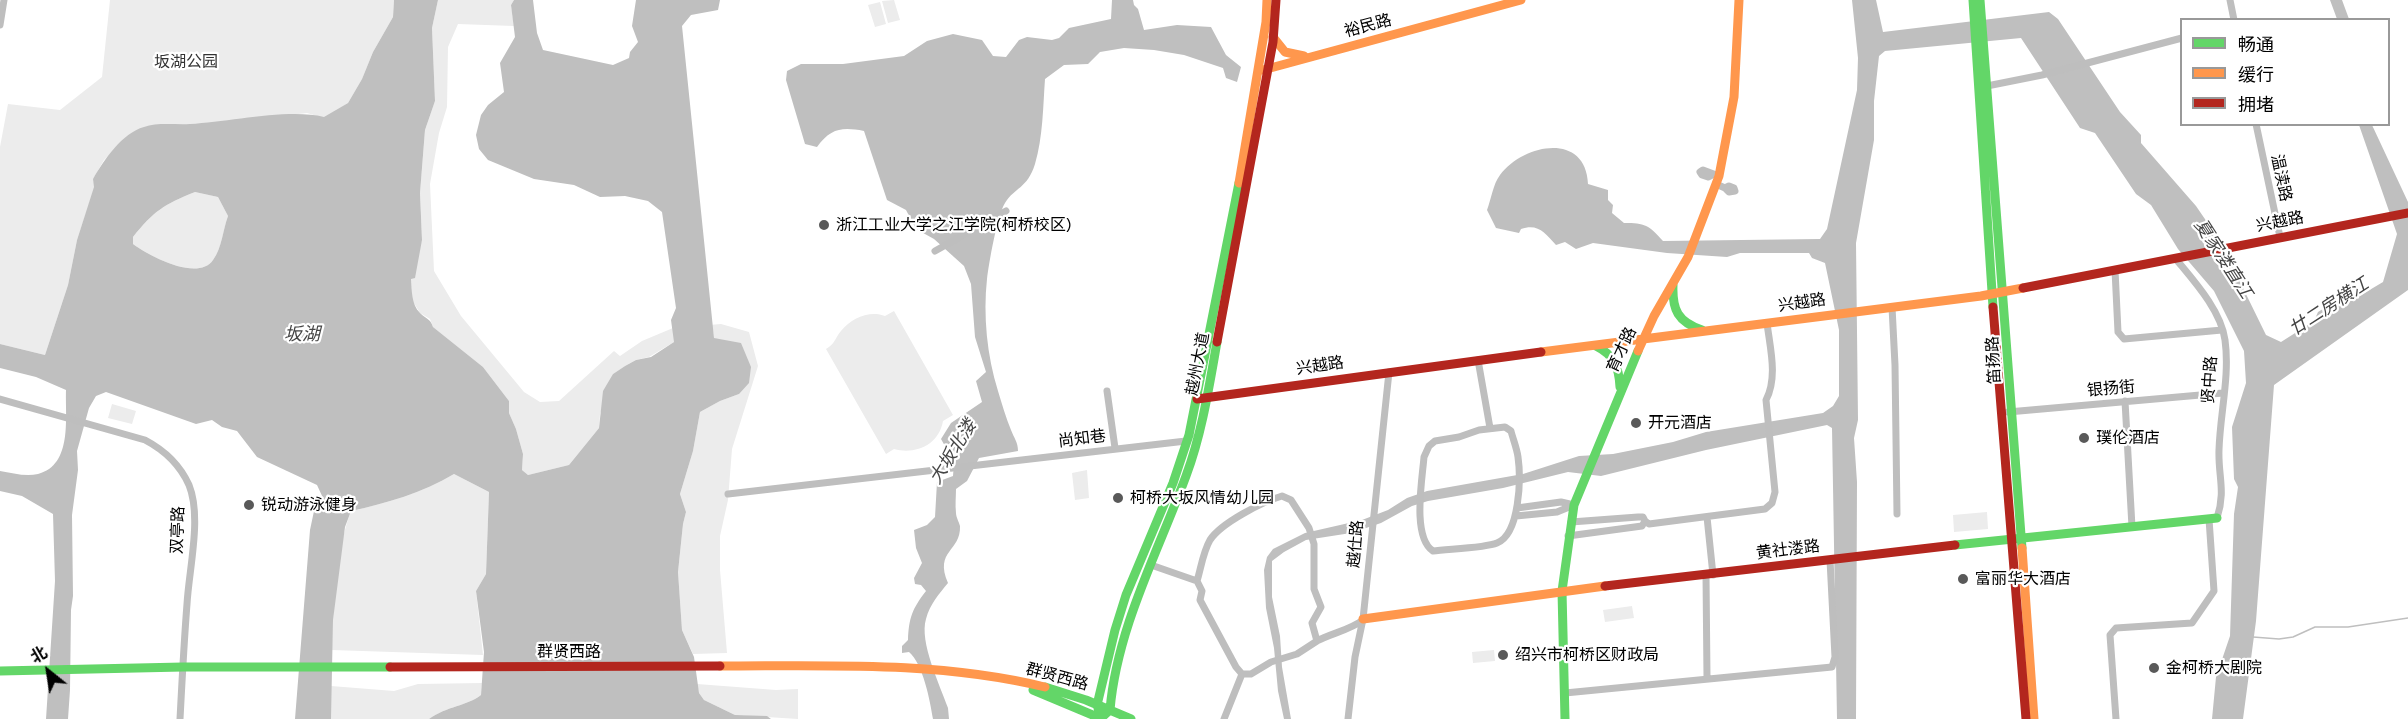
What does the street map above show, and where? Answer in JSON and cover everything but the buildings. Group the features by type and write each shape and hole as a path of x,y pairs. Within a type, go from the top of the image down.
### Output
{"street":[{"path":"0,25 4,0"},
{"name":"越州大道","path":"1263,70 1267,0"},
{"name":"越州大道","path":"1110,710 1112,688 1127,629 1187,474 1263,70 1273,37 1276,0"},
{"name":"裕民路","path":"1263,70 1521,0"},
{"name":"育才路","path":"1566,719 1562,591 1574,505 1620,390 1643,339 1688,257 1718,180 1734,97 1739,0"},
{"name":"笛扬路","path":"1973,0 1979,7 1992,294 2022,538 2034,719"},
{"path":"2230,0 2234,18"},
{"path":"1273,37 1282,51 1295,57 1319,56"},
{"path":"1987,86 2042,75 2180,38"},
{"name":"笛扬路","path":"1980,44 1987,86 2005,292 2012,538 2026,719"},
{"name":"温渎路","path":"2256,126 2280,237"},
{"path":"935,250 1006,211"},
{"name":"兴越路","path":"1202,398 1992,294 2408,213"},
{"name":"贤中路","path":"2115,719 2110,635 2116,628 2192,623 2214,591 2213,519 2223,496 2218,453 2226,363 2225,338 2202,290 2177,257"},
{"path":"2115,270 2118,332 2124,339 2222,330"},
{"path":"1674,282 1672,304 1675,313 1689,326 1707,331"},
{"path":"1892,307 1897,514"},
{"path":"1571,522 1638,517 1643,518 1649,524 1765,509 1772,503 1775,492 1766,400 1772,387 1767,323"},
{"path":"1594,345 1615,359 1620,372 1620,390"},
{"path":"1478,360 1490,428"},
{"name":"越仕路","path":"1348,719 1355,657 1363,620 1389,372"},
{"path":"1107,391 1115,448"},
{"name":"银扬街","path":"2007,412 2223,393"},
{"name":"越州大道","path":"1097,705 1126,595 1173,483 1202,398"},
{"name":"双亭路","path":"0,399 140,438 161,449 178,466 189,486 195,511 180,719"},
{"path":"2125,401 2132,527"},
{"path":"1505,427 1511,431 1518,458 1516,516 1506,536 1498,543 1433,551 1428,548 1419,527 1424,457 1429,446 1435,441 1490,428 1505,427"},
{"name":"尚知巷","path":"728,494 1186,441"},
{"path":"1317,641 1312,623 1321,607 1314,589 1314,544 1309,528 1291,500 1282,496 1267,500 1216,531 1209,542 1197,581 1202,591 1200,600 1242,674 1251,674 1271,662 1297,654 1317,641 1337,631 1353,627 1363,620"},
{"path":"1517,508 1561,502 1574,505"},
{"path":"1516,516 1557,512 1574,505"},
{"path":"1707,517 1709,575 1707,678"},
{"name":"黄社溇路","path":"1363,620 1562,591 2012,538 2213,519"},
{"path":"1568,536 1642,526 1646,521"},
{"path":"1565,693 1832,667 1835,657 1832,560"},
{"path":"1151,565 1197,581"},
{"name":"群贤西路","path":"0,670 72,672 738,669 893,666 1034,690 1101,719"},
{"name":"群贤西路","path":"0,677 49,672"},
{"name":"群贤西路","path":"938,673 975,674 1041,686 1131,719"},
{"path":"1224,719 1242,674"},
{"path":"1097,705 1101,719 1110,710"}],"green space":[{"name":"坂湖公园","path":"110,0 394,0 393,17 348,103 324,118 307,113 132,133 104,160 93,179 95,186 77,240 68,285 45,355 0,344 0,147 8,104 60,110 102,77"},
{"path":"438,0 514,0 511,5 514,26 458,24 448,47 447,107 439,133 430,184 434,271 461,316 524,392 540,402 559,401 614,351 620,356 642,341 673,328 721,324 749,332 758,366 732,449 728,500 720,536 720,570 727,653 693,654 682,630 678,572 686,512 680,494 693,451 700,412 739,394 714,339 713,330 674,342 613,374 600,414 599,428 569,465 528,475 522,470 523,454 509,413 509,401 483,367 433,327 430,319 420,313 412,300 411,278 422,240 420,193 425,130 435,101 432,28"},
{"path":"894,0 900,20 888,23 882,1"},
{"path":"880,2 886,24 875,27 868,5"},
{"path":"195,192 218,197 228,216 218,250 213,260 206,266 185,268 173,265 150,255 133,244 133,237 153,215 167,205"},
{"path":"894,311 953,415 943,421 937,436 925,446 910,451 894,449 886,454 826,349 845,326 855,319 873,314 885,316"},
{"path":"112,404 136,411 132,424 108,418"},
{"path":"1087,470 1089,498 1075,500 1072,473"},
{"path":"454,474 489,492 486,574 476,591 483,655 332,650 334,598 339,561 351,511 404,497"},
{"path":"1987,512 1988,529 1954,532 1953,515"},
{"path":"1632,606 1634,618 1605,622 1603,610"},
{"path":"1494,650 1495,661 1473,663 1472,652"},
{"path":"482,683 481,695 429,719 331,719 331,686 394,691 418,684"},
{"path":"697,684 776,690 798,689 798,719 735,715 704,700"}],"water":[{"name":"坂湖","path":"394,0 438,0 432,28 435,101 425,130 420,193 422,240 415,278 411,279 413,301 433,327 483,367 509,401 509,413 523,454 522,470 528,475 569,465 599,428 603,391 613,374 636,360 651,357 674,342 671,320 676,308 662,212 648,201 625,196 600,197 574,185 534,179 488,160 479,149 476,135 481,115 488,105 504,92 500,63 515,37 511,5 514,0 533,0 537,33 543,50 613,65 629,58 630,52 638,42 632,26 636,0 720,0 718,10 691,15 682,26 714,338 741,343 751,367 749,383 739,394 700,412 693,451 680,494 686,512 678,572 682,630 694,657 699,693 704,700 735,715 767,716 771,719 429,719 481,695 484,652 476,591 486,574 489,492 454,474 404,497 351,511 345,527 333,620 331,719 295,719 310,530 314,511 323,498 317,485 257,457 237,431 222,427 212,420 196,424 106,392 96,396 89,408 77,451 78,470 72,515 73,596 68,719 46,719 55,581 53,514 22,496 0,491 0,471 33,475 49,469 57,461 65,439 66,390 36,377 0,368 0,344 45,355 68,285 77,240 94,187 93,179 108,156 128,135 144,127 155,125 206,123 294,114 324,117 348,103 393,17","holes":["195,192 218,197 228,216 218,250 213,260 206,266 185,268 173,265 150,255 133,244 133,237 140,228 167,205"]},
{"name":"大坂北溇","path":"1112,0 1133,0 1144,30 1177,25 1211,27 1226,55 1241,67 1237,82 1226,78 1223,68 1184,55 1124,48 1100,52 1088,64 1064,65 1045,79 1038,154 1032,172 1025,183 1009,198 1002,209 991,251 987,279 986,321 991,364 1018,451 979,458 967,481 956,489 959,535 944,564 948,583 930,609 925,628 928,651 948,708 949,719 933,719 922,673 909,652 902,653 902,646 908,640 910,620 914,609 926,591 921,585 915,584 914,578 922,563 916,548 914,530 927,525 935,517 937,482 953,476 954,462 941,439 951,423 982,402 976,381 986,372 975,337 971,284 964,266 934,239 916,229 906,210 887,200 864,131 838,130 827,136 817,147 805,144 786,80 787,71 801,64 843,64 904,56 927,41 953,34 982,40 993,56 1006,57 1019,40 1027,37 1052,40 1059,38 1069,28 1111,19"},
{"path":"1852,0 1876,0 1883,32 2049,12 2058,19 2120,112 2141,135 2141,143 2196,206 2220,241 2266,335 2281,342 2314,321 2318,312 2334,302 2351,301 2383,282 2397,234 2359,126 2372,126 2408,202 2408,290 2274,385 2256,621 2243,719 2212,719 2216,677 2230,636 2234,514 2238,487 2234,479 2232,427 2246,383 2244,351 2214,291 2178,249 2151,205 2136,194 2095,133 2080,128 2021,38 1885,51 1879,56 1874,101 1874,140 1856,243 1858,420 1854,438 1857,482 1856,719 1837,719 1832,428 1827,425 1706,450 1601,476 1568,472 1503,488 1428,501 1412,506 1381,523 1351,533 1306,540 1272,561 1272,597 1280,636 1282,667 1291,719 1284,719 1266,608 1264,570 1267,557 1273,549 1305,533 1362,520 1427,491 1523,474 1579,456 1613,454 1673,442 1706,432 1823,413 1833,406 1839,396 1839,330 1825,263 1812,258 1809,253 1740,253 1727,257 1667,253 1593,243 1576,249 1565,242 1556,245 1537,228 1527,227 1521,229 1519,233 1496,228 1487,210 1500,175 1511,164 1538,150 1552,148 1566,150 1577,156 1585,167 1588,184 1608,190 1608,200 1613,205 1612,213 1624,223 1646,226 1663,241 1820,239 1827,229 1857,90 1858,58"},
{"path":"2330,0 2342,0 2349,18 2337,18"}],"waterway":[{"path":"2253,637 2279,639 2293,637 2315,627 2348,627 2408,618"}],"traffic: fast":[{"path":"1973,0 1993,307"},
{"path":"1980,0 2022,548"},
{"path":"1099,711 1097,705 1126,595 1173,483 1189,435 1239,183"},
{"path":"1673,285 1675,308 1678,314 1687,323 1702,330"},
{"path":"1101,718 1110,710 1114,680 1130,620 1192,460 1217,342"},
{"path":"1596,346 1607,353 1614,362 1620,387"},
{"path":"1565,719 1562,591 1574,505 1638,351"},
{"path":"1955,545 2217,518"},
{"path":"0,671 183,667 390,667"},
{"path":"1045,687 1086,700 1131,719"},
{"path":"1033,690 1102,719"}],"traffic: slow":[{"path":"1239,183 1266,22 1267,0"},
{"path":"1263,70 1521,0"},
{"path":"1638,351 1654,316 1688,257 1719,176 1734,97 1739,0"},
{"path":"1273,37 1285,52 1304,56"},
{"path":"1541,352 1981,296 2023,288"},
{"path":"2022,548 2034,719"},
{"path":"1363,619 1605,586"},
{"path":"720,666 924,669 1005,679 1045,687"}],"traffic: jam":[{"path":"1217,342 1273,42 1276,0"},
{"path":"2023,288 2408,213"},
{"path":"1993,307 2026,719"},
{"path":"1197,399 1541,352"},
{"path":"1605,586 1955,545"},
{"path":"390,667 720,666"}],"place":[{"name":"浙江工业大学之江学院(柯桥校区)","path":"824,225"},
{"name":"开元酒店","path":"1636,423"},
{"name":"璞伦酒店","path":"2084,438"},
{"name":"柯桥大坂风情幼儿园","path":"1118,498"},
{"name":"锐动游泳健身","path":"249,505"},
{"name":"富丽华大酒店","path":"1963,579"},
{"name":"绍兴市柯桥区财政局","path":"1503,655"},
{"name":"金柯桥大剧院","path":"2154,668"}],"water label":[{"name":"夏家溇直江","path":"2223,259"},
{"name":"廿二房横江","path":"2329,307"}]}
